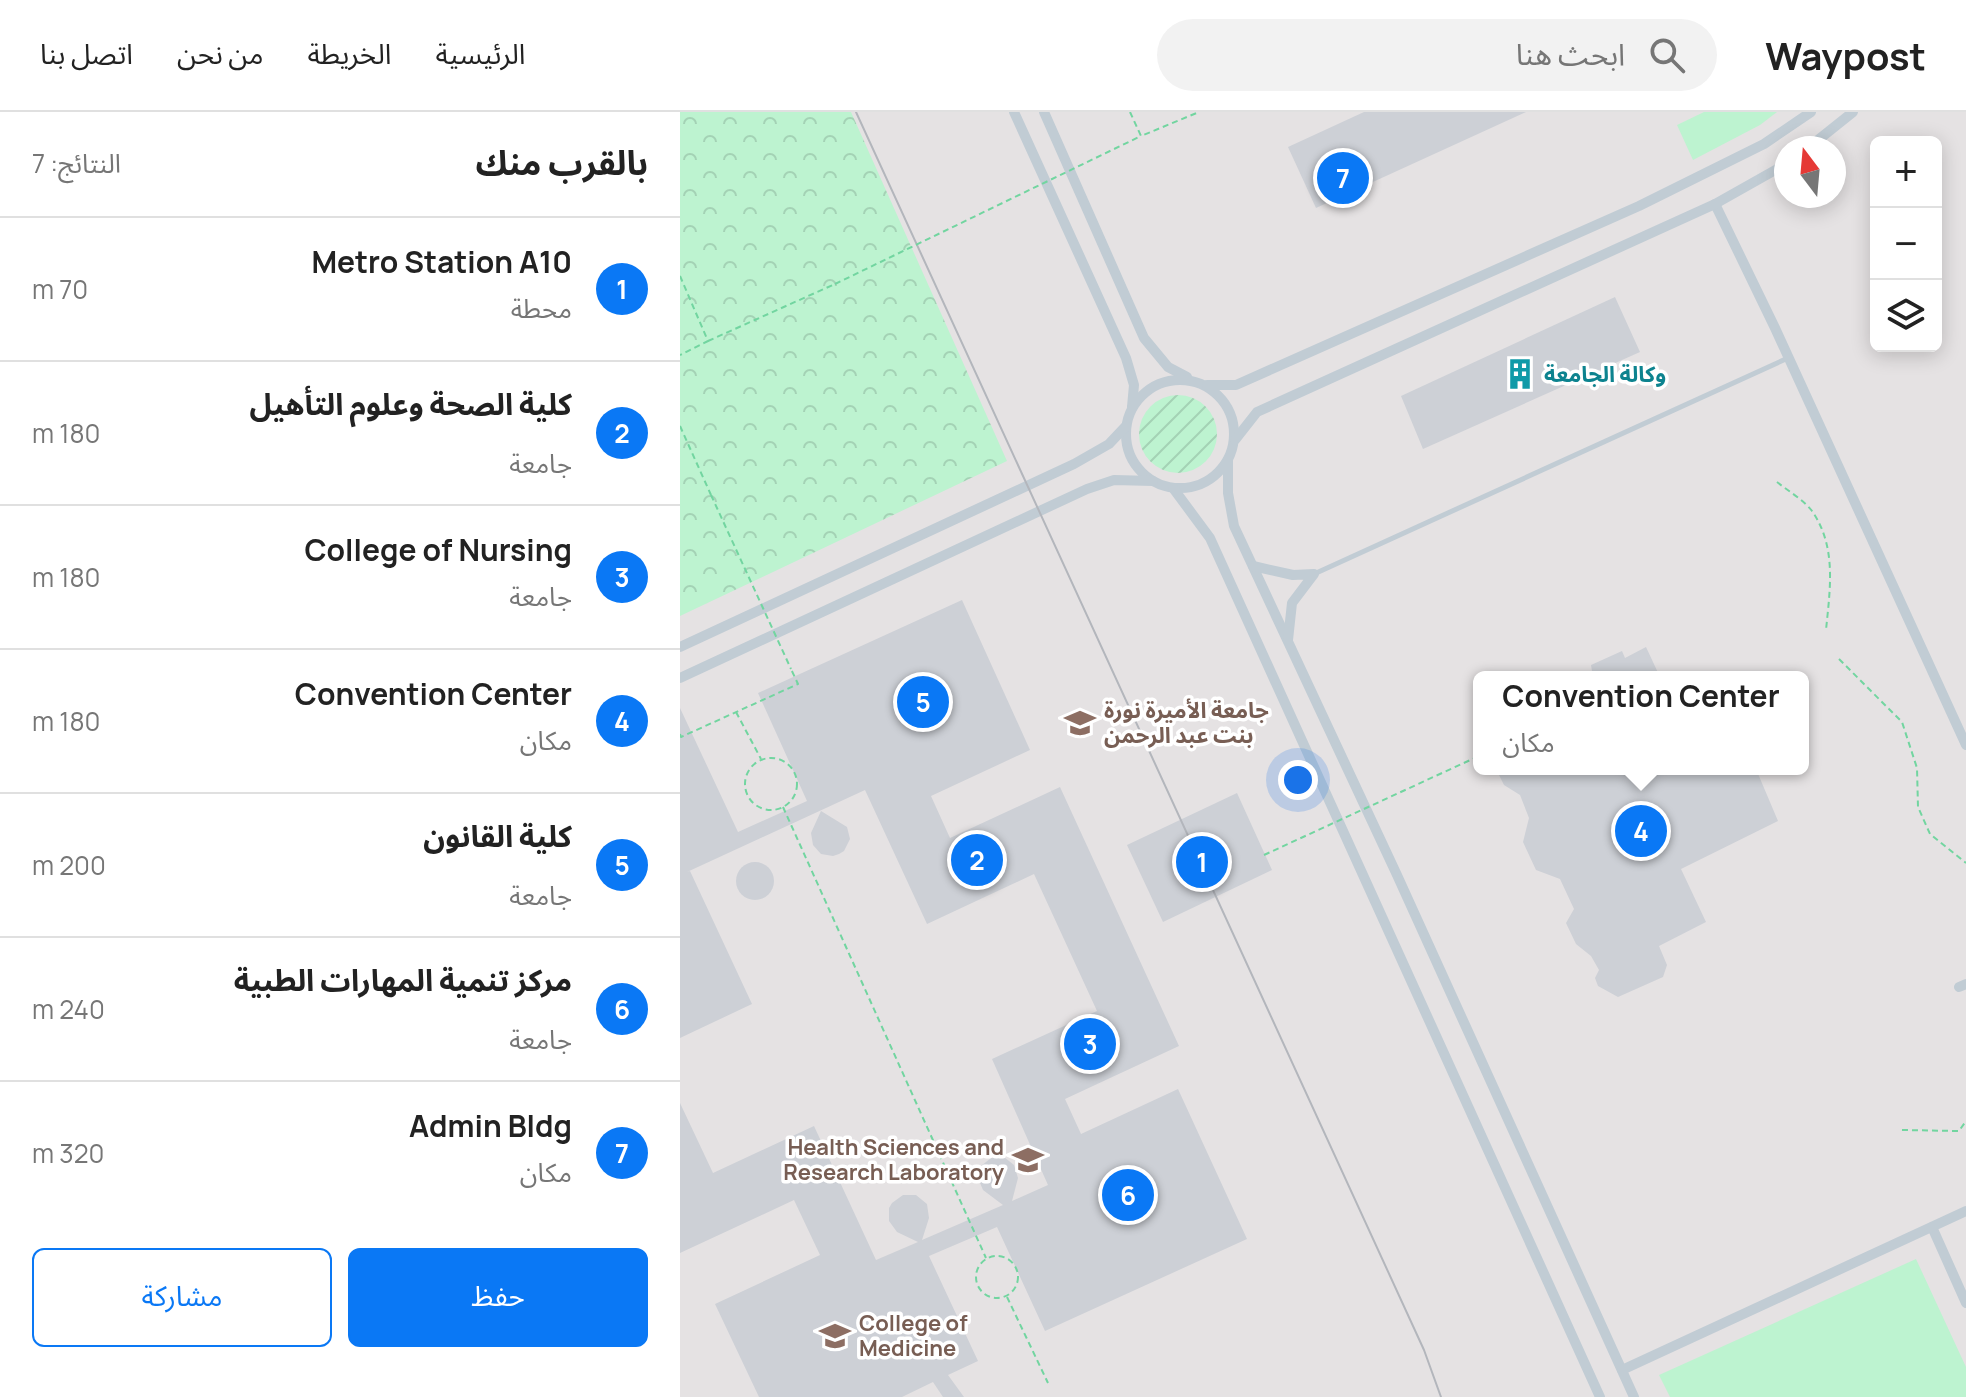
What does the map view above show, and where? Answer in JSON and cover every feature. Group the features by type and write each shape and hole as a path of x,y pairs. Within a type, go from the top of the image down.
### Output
{"street":[{"path":"1014,112 1126,358 1134,385 1126,442 1131,458 1140,471 1153,481"},
{"path":"1044,112 1144,338 1168,367 1220,395 1229,408 1235,440"},
{"path":"1132,407 1144,392 1160,383 1178,379 1236,385 1639,206 1764,144 1811,112"},
{"path":"1823,136 1853,112"},
{"path":"680,678 1087,489 1114,480 1153,481 1173,488 1205,482 1218,473 1228,460 1235,440 1257,412 1715,204 1774,171"},
{"path":"1715,204 1966,745"},
{"path":"680,647 1074,464 1109,444 1126,426"},
{"path":"1228,460 1228,493 1234,526 1397,875 1634,1397"},
{"path":"1173,488 1210,538 1600,1397"},
{"path":"1253,566 1293,575 1314,574"},
{"path":"1288,642 1292,603 1314,574"},
{"path":"1622,1370 1966,1211"},
{"path":"1932,1227 1966,1303"}],"lane":[{"path":"1314,574 1789,358"}],"path":[{"path":"1130,112 1141,136"},
{"path":"680,355 1141,136 1199,112"},
{"path":"680,276 708,341"},
{"path":"680,426 798,684 681,737 680,734"},
{"path":"1777,482 1811,509 1829,546 1826,630"},
{"path":"1839,659 1902,722 1917,768 1918,807 1930,834 1966,863"},
{"path":"736,712 761,760"},
{"path":"779,759 793,769 797,786 790,802 783,807 767,809 759,806 748,794 746,778 754,764 761,760 779,759"},
{"path":"1264,855 1473,759"},
{"path":"783,807 986,1258"},
{"path":"1902,1130 1959,1131 1966,1121"},
{"path":"986,1258 1007,1258 1017,1268 1018,1282 1006,1296 990,1297 979,1289 975,1275 986,1258"},
{"path":"1006,1296 1048,1383"}],"shaded area":[{"name":"جامعة الأميرة نورة بنت عبد الرحمن","path":"680,112 1966,112 1966,1397 680,1397"}],"green space":[{"path":"680,112 851,112 1007,461 680,616"},
{"path":"1704,112 1777,112 1760,125 1693,160 1677,125"},
{"path":"1178,395 1193,398 1210,412 1217,434 1214,449 1200,466 1178,473 1163,470 1146,456 1139,434 1142,419 1156,402"},
{"path":"1916,1259 1966,1367 1966,1397 1670,1397 1659,1375"}],"building":[{"path":"1364,112 1526,112 1316,208 1288,147"},
{"name":"وكالة الجامعة","path":"1615,297 1640,352 1423,449 1401,396"},
{"path":"962,600 1030,750 931,796 950,838 1060,787 1179,1046 1065,1099 1081,1134 1178,1089 1247,1239 1045,1331 997,1227 929,1256 978,1361 948,1375 964,1397 943,1397 933,1382 902,1397 759,1397 715,1304 820,1255 794,1200 680,1253 680,1103 713,1173 814,1126 876,1260 918,1242 897,1232 889,1221 889,1208 903,1195 916,1195 927,1204 929,1218 922,1240 1003,1205 983,1190 978,1178 981,1166 991,1158 1004,1157 1014,1165 1018,1178 1012,1201 1048,1185 992,1059 1097,1011 1034,874 927,924 865,790 687,872 690,871 752,1004 680,1038 680,708 738,832 807,801 758,693"},
{"path":"1646,647 1657,671 1592,671 1591,665 1622,651 1625,658"},
{"path":"1499,775 1759,775 1778,821 1681,869 1706,922 1659,946 1667,965 1663,977 1618,997 1598,986 1595,978 1599,970 1591,956 1576,944 1566,923 1574,909 1560,879 1536,870 1523,842 1529,818 1520,795 1504,785"},
{"path":"1237,793 1272,870 1163,922 1127,845"},
{"path":"821,811 847,827 850,839 839,854 821,854 813,845 811,833"},
{"path":"755,862 768,868 774,881 768,894 755,900 742,894 736,881 742,868"}],"tram line":[{"path":"856,112 1424,1350 1441,1397"}],"place":[{"name":"Admin Bldg","path":"1343,178"},
{"name":"وكالة الجامعة","path":"1520,374"},
{"name":"كلية القانون","path":"923,702"},
{"name":"جامعة الأميرة نورة بنت عبد الرحمن","path":"1080,723"},
{"name":"Convention Center","path":"1641,831"},
{"name":"كلية الصحة وعلوم التأهيل","path":"977,860"},
{"name":"Metro Station A10","path":"1202,862"},
{"name":"College of Nursing","path":"1090,1044"},
{"name":"Health Sciences and Research Laboratory","path":"1028,1160"},
{"name":"مركز تنمية المهارات الطبية","path":"1128,1195"},
{"name":"College of Medicine","path":"835,1336"}]}
